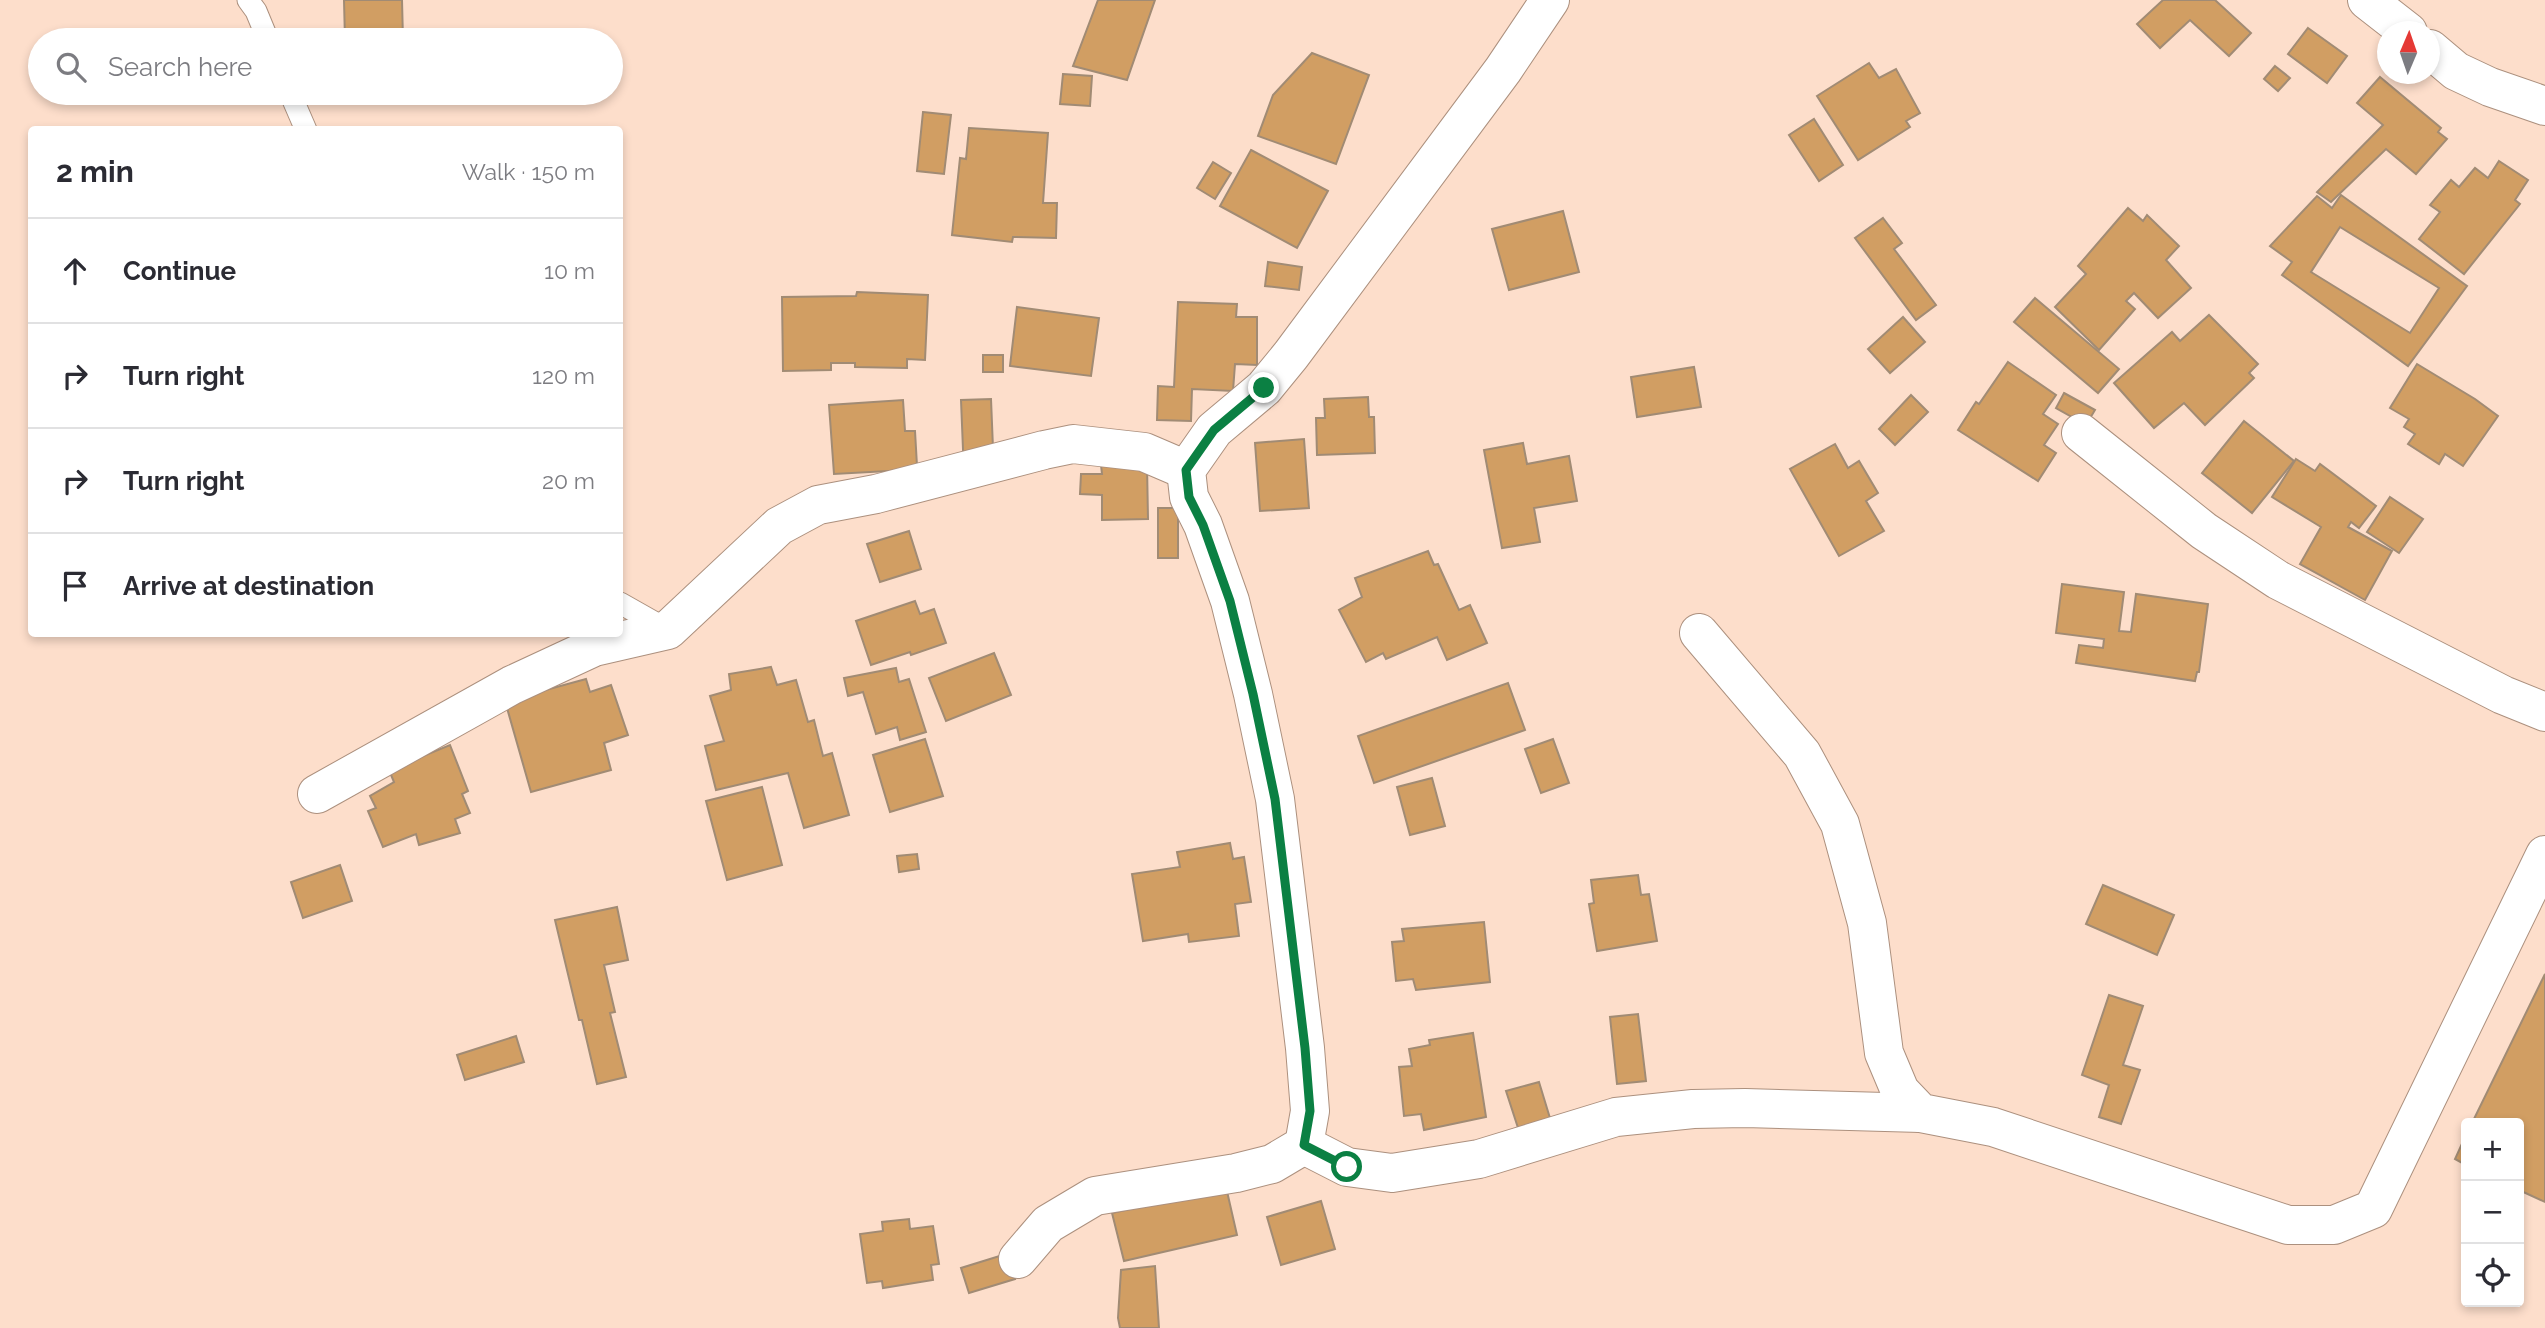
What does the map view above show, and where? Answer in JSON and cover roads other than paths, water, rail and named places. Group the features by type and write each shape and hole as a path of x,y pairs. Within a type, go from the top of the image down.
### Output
{"street":[{"path":"1018,1259 1048,1224 1095,1196 1236,1173 1272,1164 1304,1145 1310,1111 1305,1048 1275,799 1230,601 1203,525 1189,497 1186,470 1214,430 1264,388 1325,312 1503,70 1550,0"},
{"path":"2367,0 2394,21"},
{"path":"2440,57 2456,71 2490,87 2545,106"},
{"path":"2081,433 2204,531 2278,580 2503,695 2545,712"},
{"path":"317,794 512,685 594,647 668,630 779,526 818,505 876,494 1073,444 1144,452 1186,470"},
{"path":"1699,634 1802,754 1840,824 1867,923 1884,1054 1900,1091 1921,1113"},
{"path":"1304,1145 1347,1167 1392,1173 1479,1159 1616,1117 1693,1109 1745,1108 1921,1113 1993,1127 2288,1225 2334,1225 2373,1209 2545,855"}],"lane":[{"path":"248,0 263,28"},
{"path":"295,105 304,126"},
{"path":"623,605 668,630"}]}
